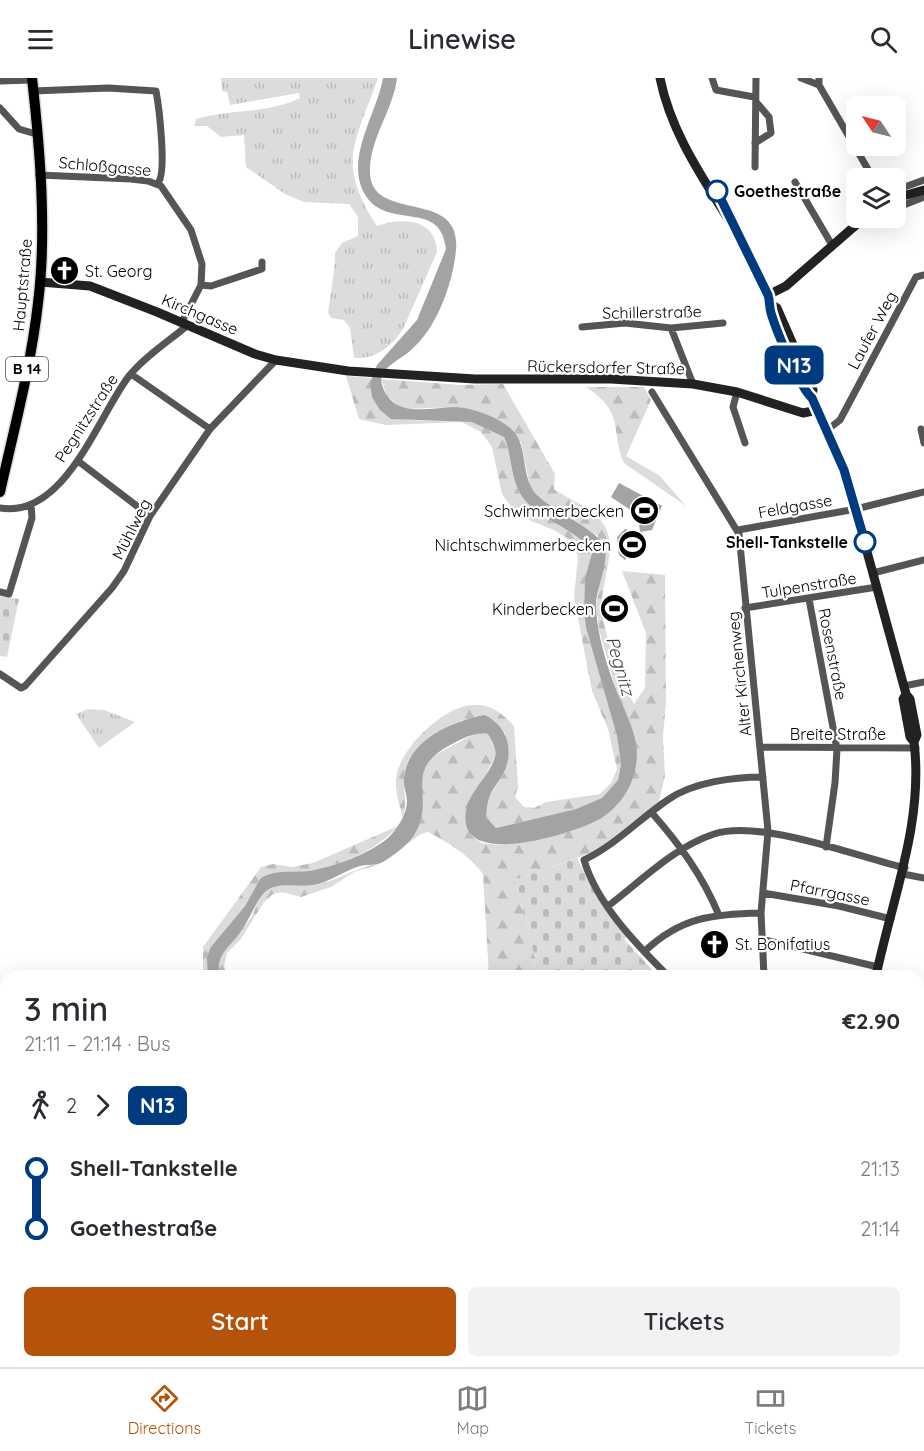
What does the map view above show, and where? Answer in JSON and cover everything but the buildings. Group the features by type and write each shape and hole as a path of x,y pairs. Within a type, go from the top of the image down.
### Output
{"main road":[{"path":"660,78 672,118 698,168 717,191 770,299 777,308 813,390 812,398 827,430 856,509 905,690 910,699 917,735 915,745 916,803 904,871 878,970"},
{"name":"Hauptstraße","path":"0,492 34,335 40,282 42,221 32,83"},
{"path":"906,195 924,190"},
{"path":"770,299 852,228"},
{"name":"Kirchgasse","path":"40,282 90,286 185,323 255,354 276,360 364,372 455,378"},
{"name":"Rückersdorfer Straße","path":"455,378 611,379 693,384 737,392 803,413 818,410"}],"street":[{"path":"108,78 108,88"},
{"path":"712,78 716,90 756,100 769,117 771,133 755,143"},
{"path":"755,167 756,78"},
{"path":"801,78 819,82 867,168"},
{"path":"0,81 156,91 163,148 162,179 158,183"},
{"path":"0,108 19,129 36,134"},
{"name":"Schloßgasse","path":"39,175 131,179 158,183 191,230 202,264 201,285"},
{"path":"906,186 924,180"},
{"path":"795,182 832,245"},
{"path":"906,204 924,197"},
{"path":"185,323 201,285 211,286 262,269 262,262"},
{"name":"Laufer Weg","path":"827,430 840,420 916,277 924,275"},
{"name":"Pegnitzstraße","path":"31,505 59,483 78,461 131,374 185,323"},
{"name":"Schillerstraße","path":"582,327 625,323 671,328 723,323"},
{"path":"671,328 693,384"},
{"name":"Mühlweg","path":"0,674 21,688 25,686 112,588 124,572 150,516 210,429 276,360"},
{"path":"131,374 210,429"},
{"name":"Alter Kirchenweg","path":"652,392 738,530 768,831 761,913 764,970"},
{"path":"737,392 733,407 745,443"},
{"path":"921,429 924,443"},
{"path":"78,461 150,516"},
{"name":"Feldgasse","path":"738,530 856,509 924,492"},
{"path":"0,508 31,505 32,518 9,594 0,592"},
{"path":"873,573 924,560"},
{"name":"Tulpenstraße","path":"745,608 809,600 877,587"},
{"name":"Rosenstraße","path":"809,600 837,749 835,783 826,847"},
{"path":"905,690 924,682"},
{"name":"Breite Straße","path":"761,747 837,749 915,745"},
{"path":"660,970 608,906 589,876 584,860 608,849 682,792 743,777 763,777"},
{"path":"652,813 683,849 705,884 718,914"},
{"path":"608,906 683,849 712,835 734,829 768,831 924,878"},
{"name":"Pfarrgasse","path":"763,893 839,906 891,919"},
{"path":"645,951 673,928 718,914 761,913"},
{"path":"761,939 870,970"}],"green space":[{"path":"221,78 378,78 357,136 353,168 356,185 377,226 406,221 424,226 431,232 437,252 403,329 382,351 369,357 354,358 350,328 344,320 331,318 328,312 335,253 342,243 358,236 358,217 349,204 304,202 285,194 246,167 244,135 221,137 207,126 194,126 196,119 275,107 300,98 299,93 230,105 227,92 222,91"},
{"path":"346,376 372,378 370,383 405,420 473,422 504,437 517,488 521,495 537,512 586,544 592,553 585,578 586,628 617,736 621,764 618,780 602,798 576,809 496,828 486,817 489,797 505,771 505,733 462,720 433,736 409,759 405,769 403,817 396,779 404,757 421,735 443,716 468,705 490,707 514,726 518,786 515,797 524,807 534,808 546,802 600,794 611,783 617,769 608,729 592,691 574,597 578,557 573,542 554,530 531,521 513,509 502,494 492,447 481,432 462,422 386,425 359,419"},
{"path":"381,379 461,385 503,384 555,474 554,489 598,517 607,531 610,551 602,613 615,660 634,704 645,688 646,633 622,571 665,575 666,701 663,737 665,776 658,806 607,847 515,880 535,958 534,970 489,970 483,874 465,855 428,832 421,834 396,852 416,833 423,770 431,757 476,733 488,734 495,746 495,757 466,812 466,824 472,836 482,843 499,845 546,838 597,821 618,805 636,744 616,689 599,630 596,606 599,586 598,536 543,502 530,487 521,442 475,411 460,407 402,409 387,396"},
{"path":"586,387 644,387 651,400 626,456 660,476 686,506 624,463 611,413 598,396"},
{"path":"0,596 19,599 7,657 0,656"},
{"path":"88,709 104,710 135,722 99,748 76,714"},
{"path":"398,826 382,841 341,862 320,869 260,879 245,906 210,948 208,970 203,970 203,947 261,867 273,864 292,867 313,863"},
{"path":"577,858 596,896 628,936 624,939 652,970 534,970 535,958 515,880"},
{"path":"380,864 354,872 331,887 301,897 282,892 273,894 264,902 241,939 227,953 225,970 219,970 221,954 250,919 266,891 283,885 315,885 371,866"}],"shaded area":[{"path":"383,78 397,78 391,102 373,148 370,173 375,188 385,198 432,211 445,219 454,231 456,250 447,290 429,330 407,354 386,369 381,379 382,385 387,396 403,407 470,409 509,427 520,442 528,478 536,494 584,527 604,546 604,568 596,600 598,628 610,672 635,737 636,767 633,779 622,799 606,815 596,821 541,839 496,844 478,840 468,829 466,811 471,797 495,757 494,745 488,734 475,734 458,741 438,753 428,763 422,783 421,818 414,836 406,845 380,863 360,866 318,884 271,888 259,900 242,929 221,957 219,970 208,970 207,959 210,948 245,906 260,879 277,873 309,871 340,863 372,849 389,837 398,826 405,811 407,801 404,781 407,765 413,753 434,734 446,728 485,715 503,731 508,745 508,761 503,774 490,794 486,817 496,828 576,809 602,798 618,780 621,764 617,736 586,628 584,611 585,578 592,553 586,544 537,512 521,495 517,488 504,437 472,422 391,419 380,410 372,397 370,383 377,365 417,320 446,249 442,234 435,225 425,220 390,213 378,208 368,199 361,185 358,170 359,155"},
{"name":"Schwimmerbecken","path":"619,483 662,506 652,530 640,532 638,515 611,497"},
{"name":"Nichtschwimmerbecken","path":"625,529 634,532 646,549 642,553 632,551 625,560 619,555 617,537"}],"bus line":[{"name":"N13","path":"717,191 768,295 771,303 770,311 799,378 806,393 812,398 837,452 865,542"}],"place":[{"name":"Goethestraße","path":"717,191"},
{"name":"St. Georg","path":"64,271"},
{"name":"Schwimmerbecken","path":"645,511"},
{"name":"Shell-Tankstelle","path":"865,542"},
{"name":"Nichtschwimmerbecken","path":"632,545"},
{"name":"Kinderbecken","path":"615,609"},
{"name":"St. Bonifatius","path":"714,944"}],"water label":[{"name":"Pegnitz","path":"620,666"}]}
